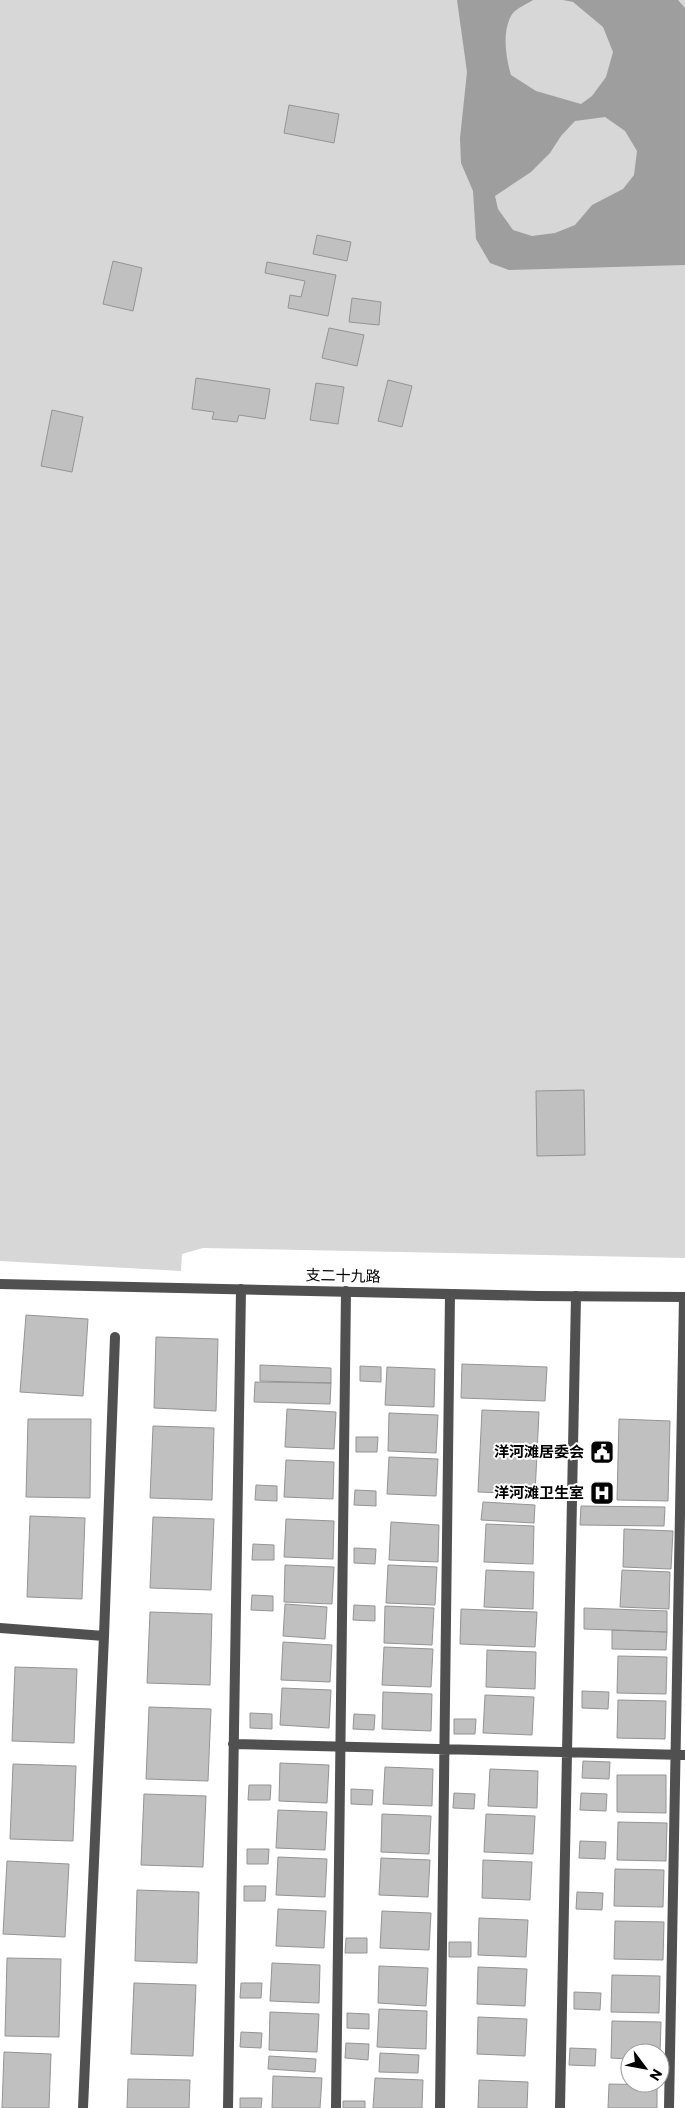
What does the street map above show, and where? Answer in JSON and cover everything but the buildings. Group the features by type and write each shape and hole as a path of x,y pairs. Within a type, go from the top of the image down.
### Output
{"street":[{"name":"支二十九路","path":"0,1284 685,1297"},
{"path":"228,2108 241,1289"},
{"path":"336,2108 346,1291"},
{"path":"440,2108 450,1294"},
{"path":"560,2108 576,1296"},
{"path":"669,2108 681,1755 685,1297"},
{"path":"83,2108 115,1337"},
{"path":"0,1628 104,1636"},
{"path":"234,1744 681,1755"}],"shaded area":[{"path":"0,0 685,0 685,1258 203,1248 182,1254 181,1271 0,1261"},
{"path":"457,0 533,0 515,11 509,20 506,35 506,52 511,75 536,91 581,104 592,96 606,77 613,52 603,27 573,2 563,0 678,0 685,8 685,265 509,270 490,263 476,239 473,191 461,163 460,138 467,72","holes":["605,117 625,131 637,151 634,175 623,189 592,205 575,225 555,233 532,236 513,230 498,209 495,196 531,172 550,153 561,136 575,121"]}],"place":[{"name":"洋河滩居委会","path":"602,1452"},
{"name":"洋河滩卫生室","path":"602,1493"}]}
